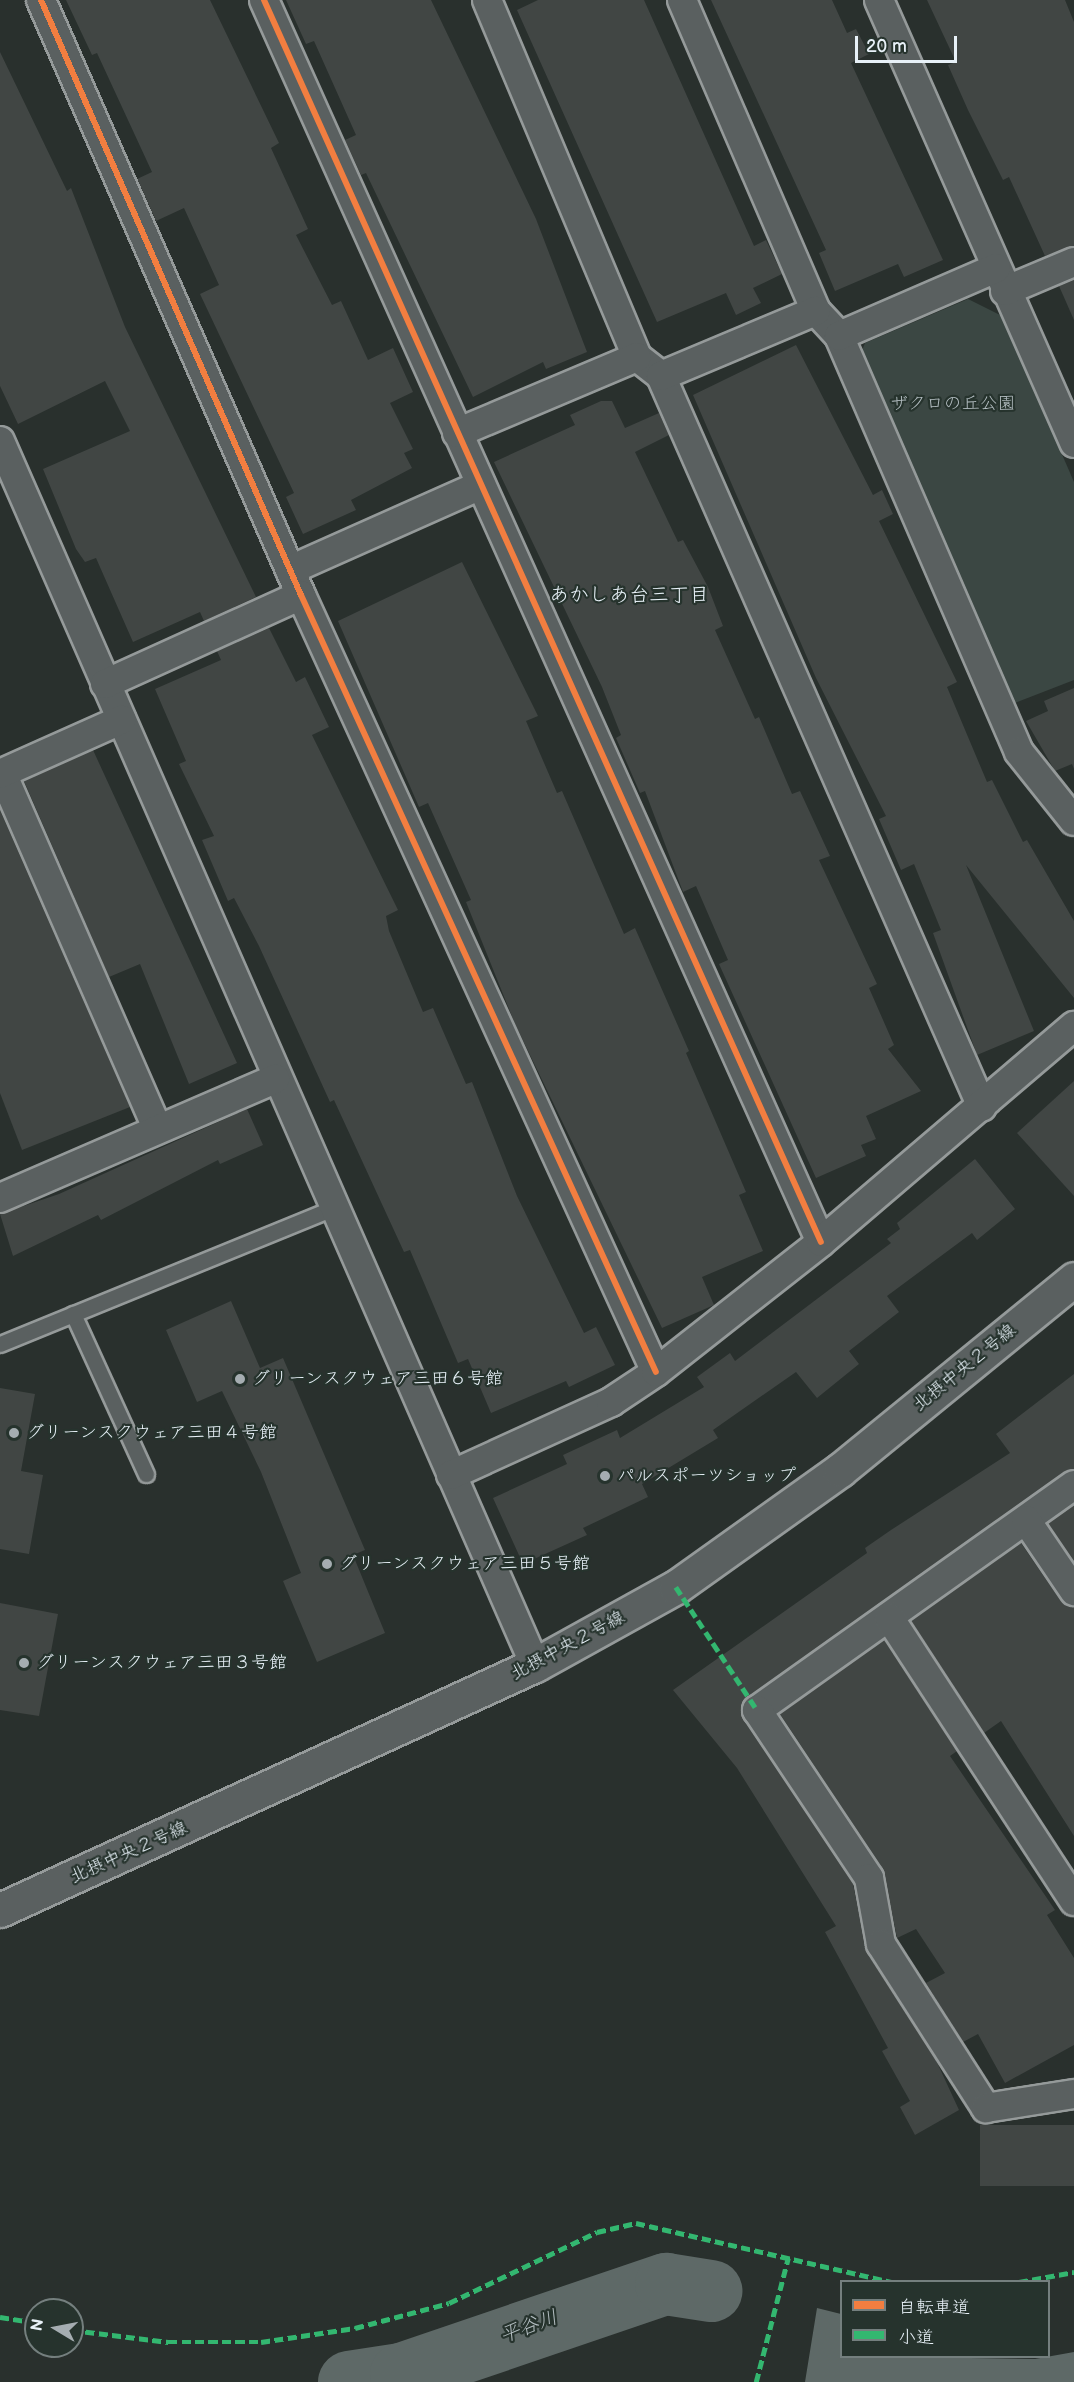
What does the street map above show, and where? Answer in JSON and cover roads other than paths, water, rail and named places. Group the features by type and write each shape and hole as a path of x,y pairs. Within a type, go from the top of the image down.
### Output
{"street":[{"path":"41,0 296,582 656,1372"},
{"path":"264,0 821,1242"},
{"path":"487,0 637,357 661,376 982,1107"},
{"path":"682,0 816,311 839,336 1019,753 1074,821"},
{"path":"879,0 1000,280 1074,443"},
{"path":"839,336 1000,280 1074,262"},
{"path":"661,376 816,311"},
{"path":"457,433 637,357"},
{"path":"0,441 275,1079 536,1665"},
{"path":"105,684 481,485"},
{"path":"121,720 1,774 157,1126"},
{"path":"451,1475 611,1402 656,1372 821,1242 982,1107 1074,1026"},
{"path":"0,1198 157,1126 275,1079"},
{"name":"北摂中央２号線","path":"0,1911 536,1665 676,1587 831,1477 1074,1279"},
{"path":"1074,1485 758,1710 869,1878 881,1944 986,2109 1074,2094"},
{"path":"1026,1520 1074,1591"},
{"path":"890,1617 1074,1901"}],"lane":[{"path":"0,1344 333,1208"},
{"path":"73,1314 146,1474"}],"waterway":[{"name":"平谷川","path":"349,2382 401,2374 666,2284 711,2291"}],"place":[{"name":"グリーンスクウェア三田６号館","path":"240,1379"},
{"name":"グリーンスクウェア三田４号館","path":"14,1433"},
{"name":"パルスポーツショップ","path":"605,1476"},
{"name":"グリーンスクウェア三田５号館","path":"327,1564"},
{"name":"グリーンスクウェア三田３号館","path":"24,1663"}],"district":[{"name":"あかしあ台三丁目","path":"629,595"}],"park label":[{"name":"ザクロの丘公園","path":"953,404"}]}
